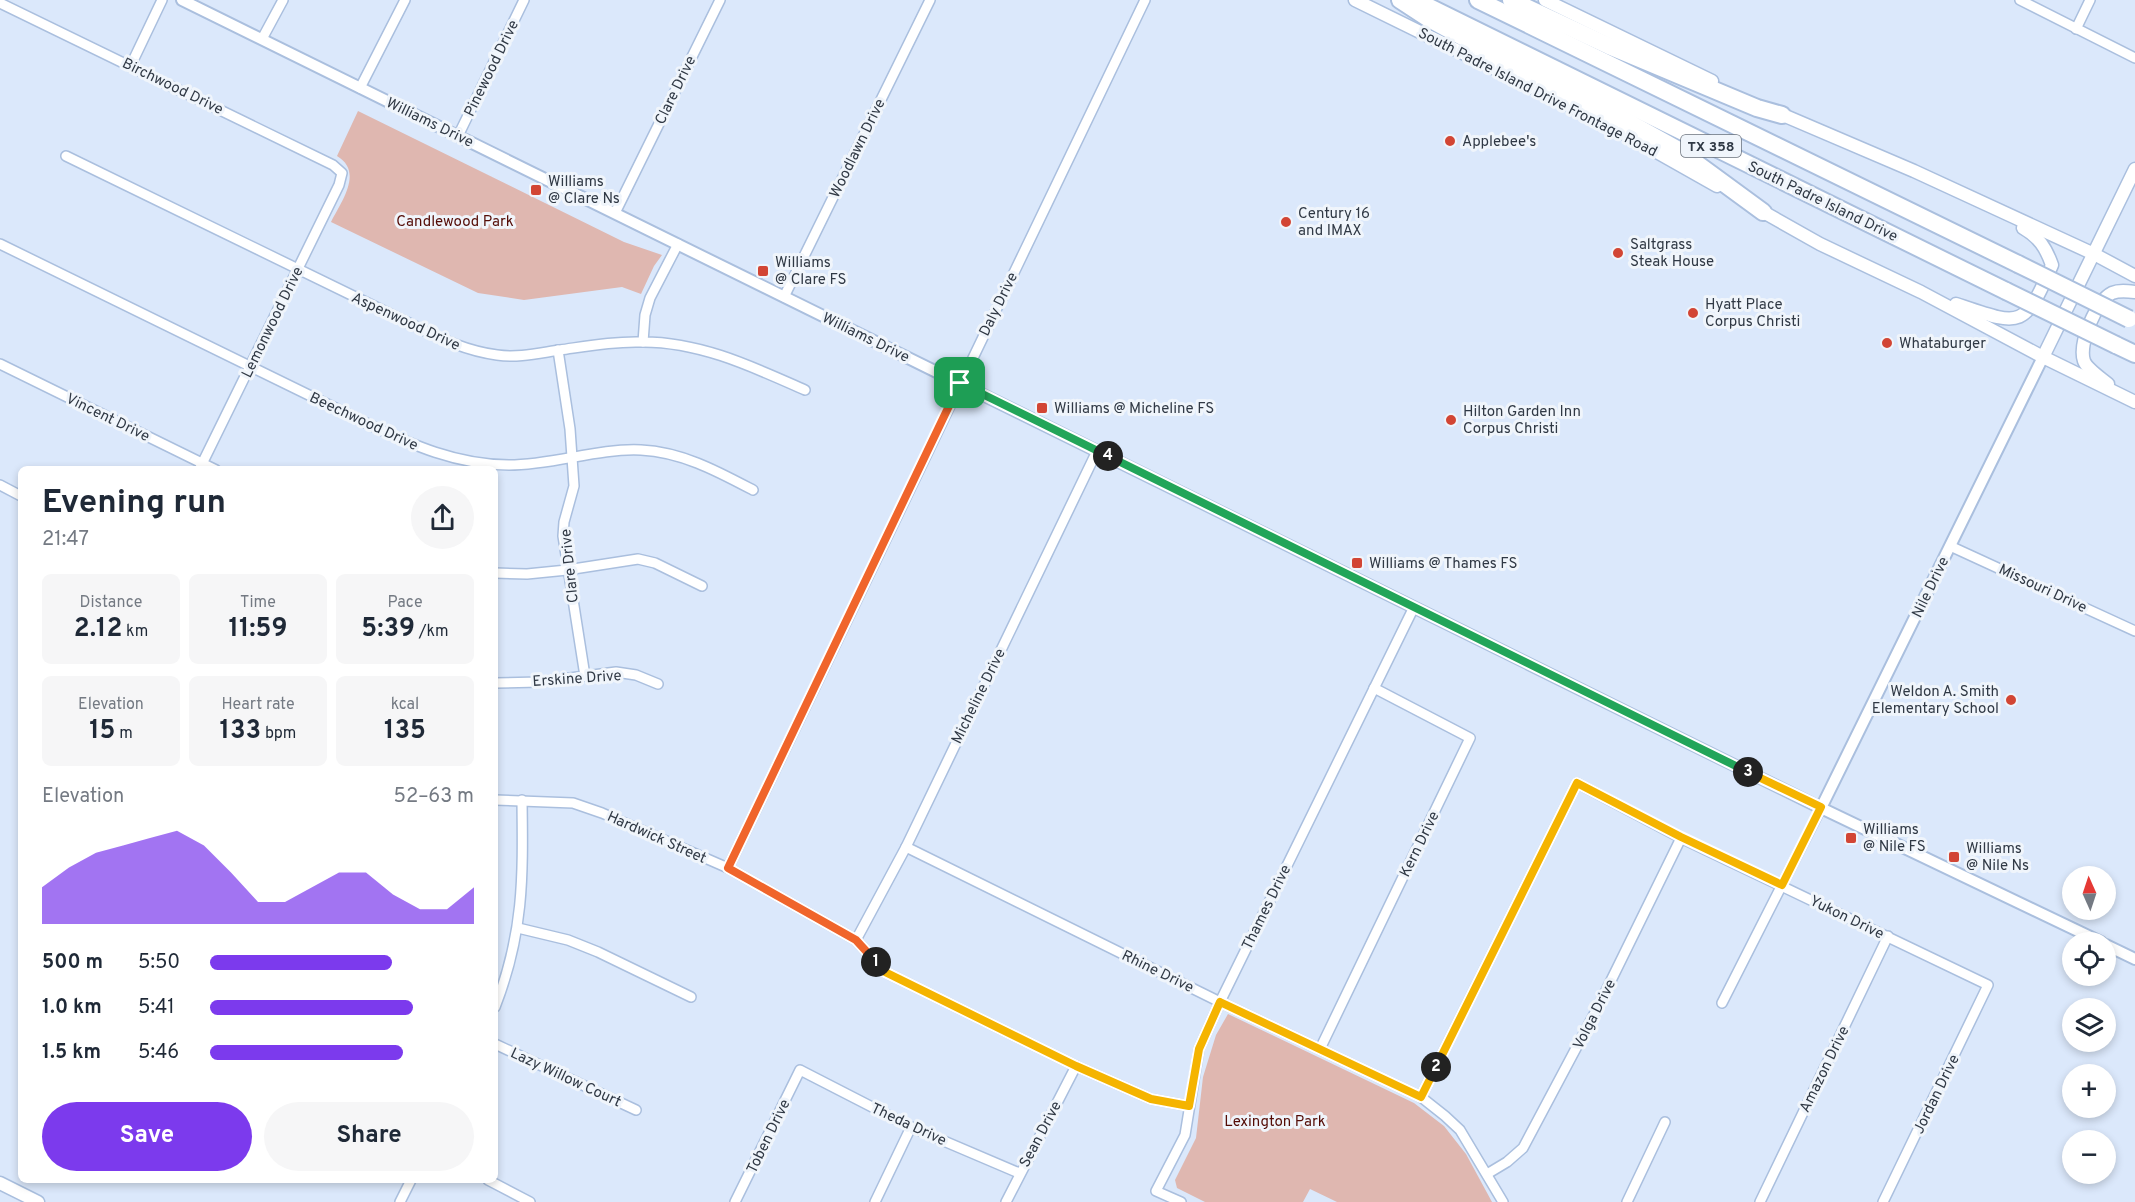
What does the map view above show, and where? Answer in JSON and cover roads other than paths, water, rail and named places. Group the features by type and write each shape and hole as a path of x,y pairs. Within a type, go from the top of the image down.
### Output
{"highway":[{"path":"1400,0 1429,19 1677,149 1763,212"},
{"name":"South Padre Island Drive","path":"1415,0 2135,354"},
{"name":"South Padre Island Drive","path":"1478,0 2133,320"},
{"path":"1511,0 1609,46 1757,108 1782,115"}],"main road":[{"name":"South Padre Island Drive Frontage Road","path":"1355,0 1609,125 1840,255 1921,292 2130,400"},
{"path":"1545,0 1782,115 1891,160 1979,200 2094,254 2135,276"},
{"name":"Nile Drive","path":"2043,357 2135,169"},
{"path":"1921,292 1994,317 2009,319 2022,317 2029,310 2052,264 2047,250 2035,234 1979,200"},
{"path":"2130,400 2084,362 2082,345 2096,312 2109,295 2118,291 2135,292"},
{"path":"0,1183 38,1202"}],"street":[{"path":"131,65 162,0"},
{"name":"Williams Drive","path":"182,0 1821,807 2080,932"},
{"path":"262,39 283,0"},
{"path":"360,88 405,0"},
{"name":"Pinewood Drive","path":"458,136 524,0"},
{"name":"Clare Drive","path":"615,213 720,0"},
{"name":"Woodlawn Drive","path":"784,297 930,0"},
{"name":"Daly Drive","path":"728,868 1145,0"},
{"path":"2020,0 2135,58"},
{"path":"2076,29 2090,0"},
{"name":"Birchwood Drive","path":"0,3 333,165 342,173"},
{"name":"Aspenwood Drive","path":"66,156 425,331 469,349 498,356 527,356 601,344 643,342 701,349 746,364 805,390"},
{"name":"Lemonwood Drive","path":"201,466 339,185 342,173"},
{"name":"Beechwood Drive","path":"0,243 412,445 445,456 477,463 509,465 539,464 641,450 677,456 710,467 753,490"},
{"path":"643,342 645,315 650,298 678,244"},
{"name":"Clare Drive","path":"558,350 570,429 574,486 564,522 563,536 585,676"},
{"name":"Nile Drive","path":"1722,1003 2043,357"},
{"name":"Vincent Drive","path":"0,364 201,466"},
{"name":"Micheline Drive","path":"856,940 906,847 1097,451"},
{"path":"0,485 18,494"},
{"name":"Missouri Drive","path":"1950,546 2135,631"},
{"path":"498,573 527,574 639,559 655,563 702,586"},
{"name":"Thames Drive","path":"1181,1202 1156,1191 1185,1135 1199,1049 1414,607"},
{"name":"Erskine Drive","path":"498,683 539,682 616,672 636,675 658,684"},
{"name":"Kern Drive","path":"1320,1049 1470,738 1374,688"},
{"name":"Yukon Drive","path":"1421,1097 1577,783 1681,837 1988,985"},
{"name":"Hardwick Street","path":"498,800 573,803 602,813 728,868 856,940 885,972 1076,1066 1151,1099 1189,1106"},
{"path":"498,998 510,963 518,928 523,869 522,800"},
{"name":"Volga Drive","path":"1487,1174 1507,1162 1523,1148 1599,1005 1681,837"},
{"name":"Rhine Drive","path":"906,847 1220,1002 1421,1097 1460,1130 1503,1202"},
{"path":"518,928 568,940 692,997"},
{"name":"Amazon Drive","path":"1760,1202 1888,936"},
{"path":"2116,950 2135,959"},
{"name":"Jordan Drive","path":"1883,1202 1988,985"},
{"name":"Lazy Willow Court","path":"498,1045 636,1110"},
{"name":"Sean Drive","path":"1006,1202 1076,1066"},
{"name":"Theda Drive","path":"800,1070 911,1127 1019,1173"},
{"name":"Toben Drive","path":"735,1202 800,1070"},
{"path":"1627,1202 1665,1122"},
{"path":"875,1202 911,1127"},
{"path":"400,1202 410,1183"},
{"path":"494,1183 530,1202"}],"place":[{"name":"Applebee's","path":"1450,141"},
{"name":"Williams @ Clare Ns","path":"536,190"},
{"name":"Century 16 and IMAX","path":"1286,222"},
{"name":"Saltgrass Steak House","path":"1618,253"},
{"name":"Williams @ Clare FS","path":"763,271"},
{"name":"Hyatt Place Corpus Christi","path":"1693,313"},
{"name":"Whataburger","path":"1887,343"},
{"name":"Williams @ Micheline FS","path":"1042,408"},
{"name":"Hilton Garden Inn Corpus Christi","path":"1451,420"},
{"name":"Williams @ Thames FS","path":"1357,563"},
{"name":"Weldon A. Smith Elementary School","path":"2011,700"},
{"name":"Williams @ Nile FS","path":"1851,838"},
{"name":"Williams @ Nile Ns","path":"1954,857"}],"park label":[{"name":"Candlewood Park","path":"455,221"},
{"name":"Lexington Park","path":"1275,1121"}]}
